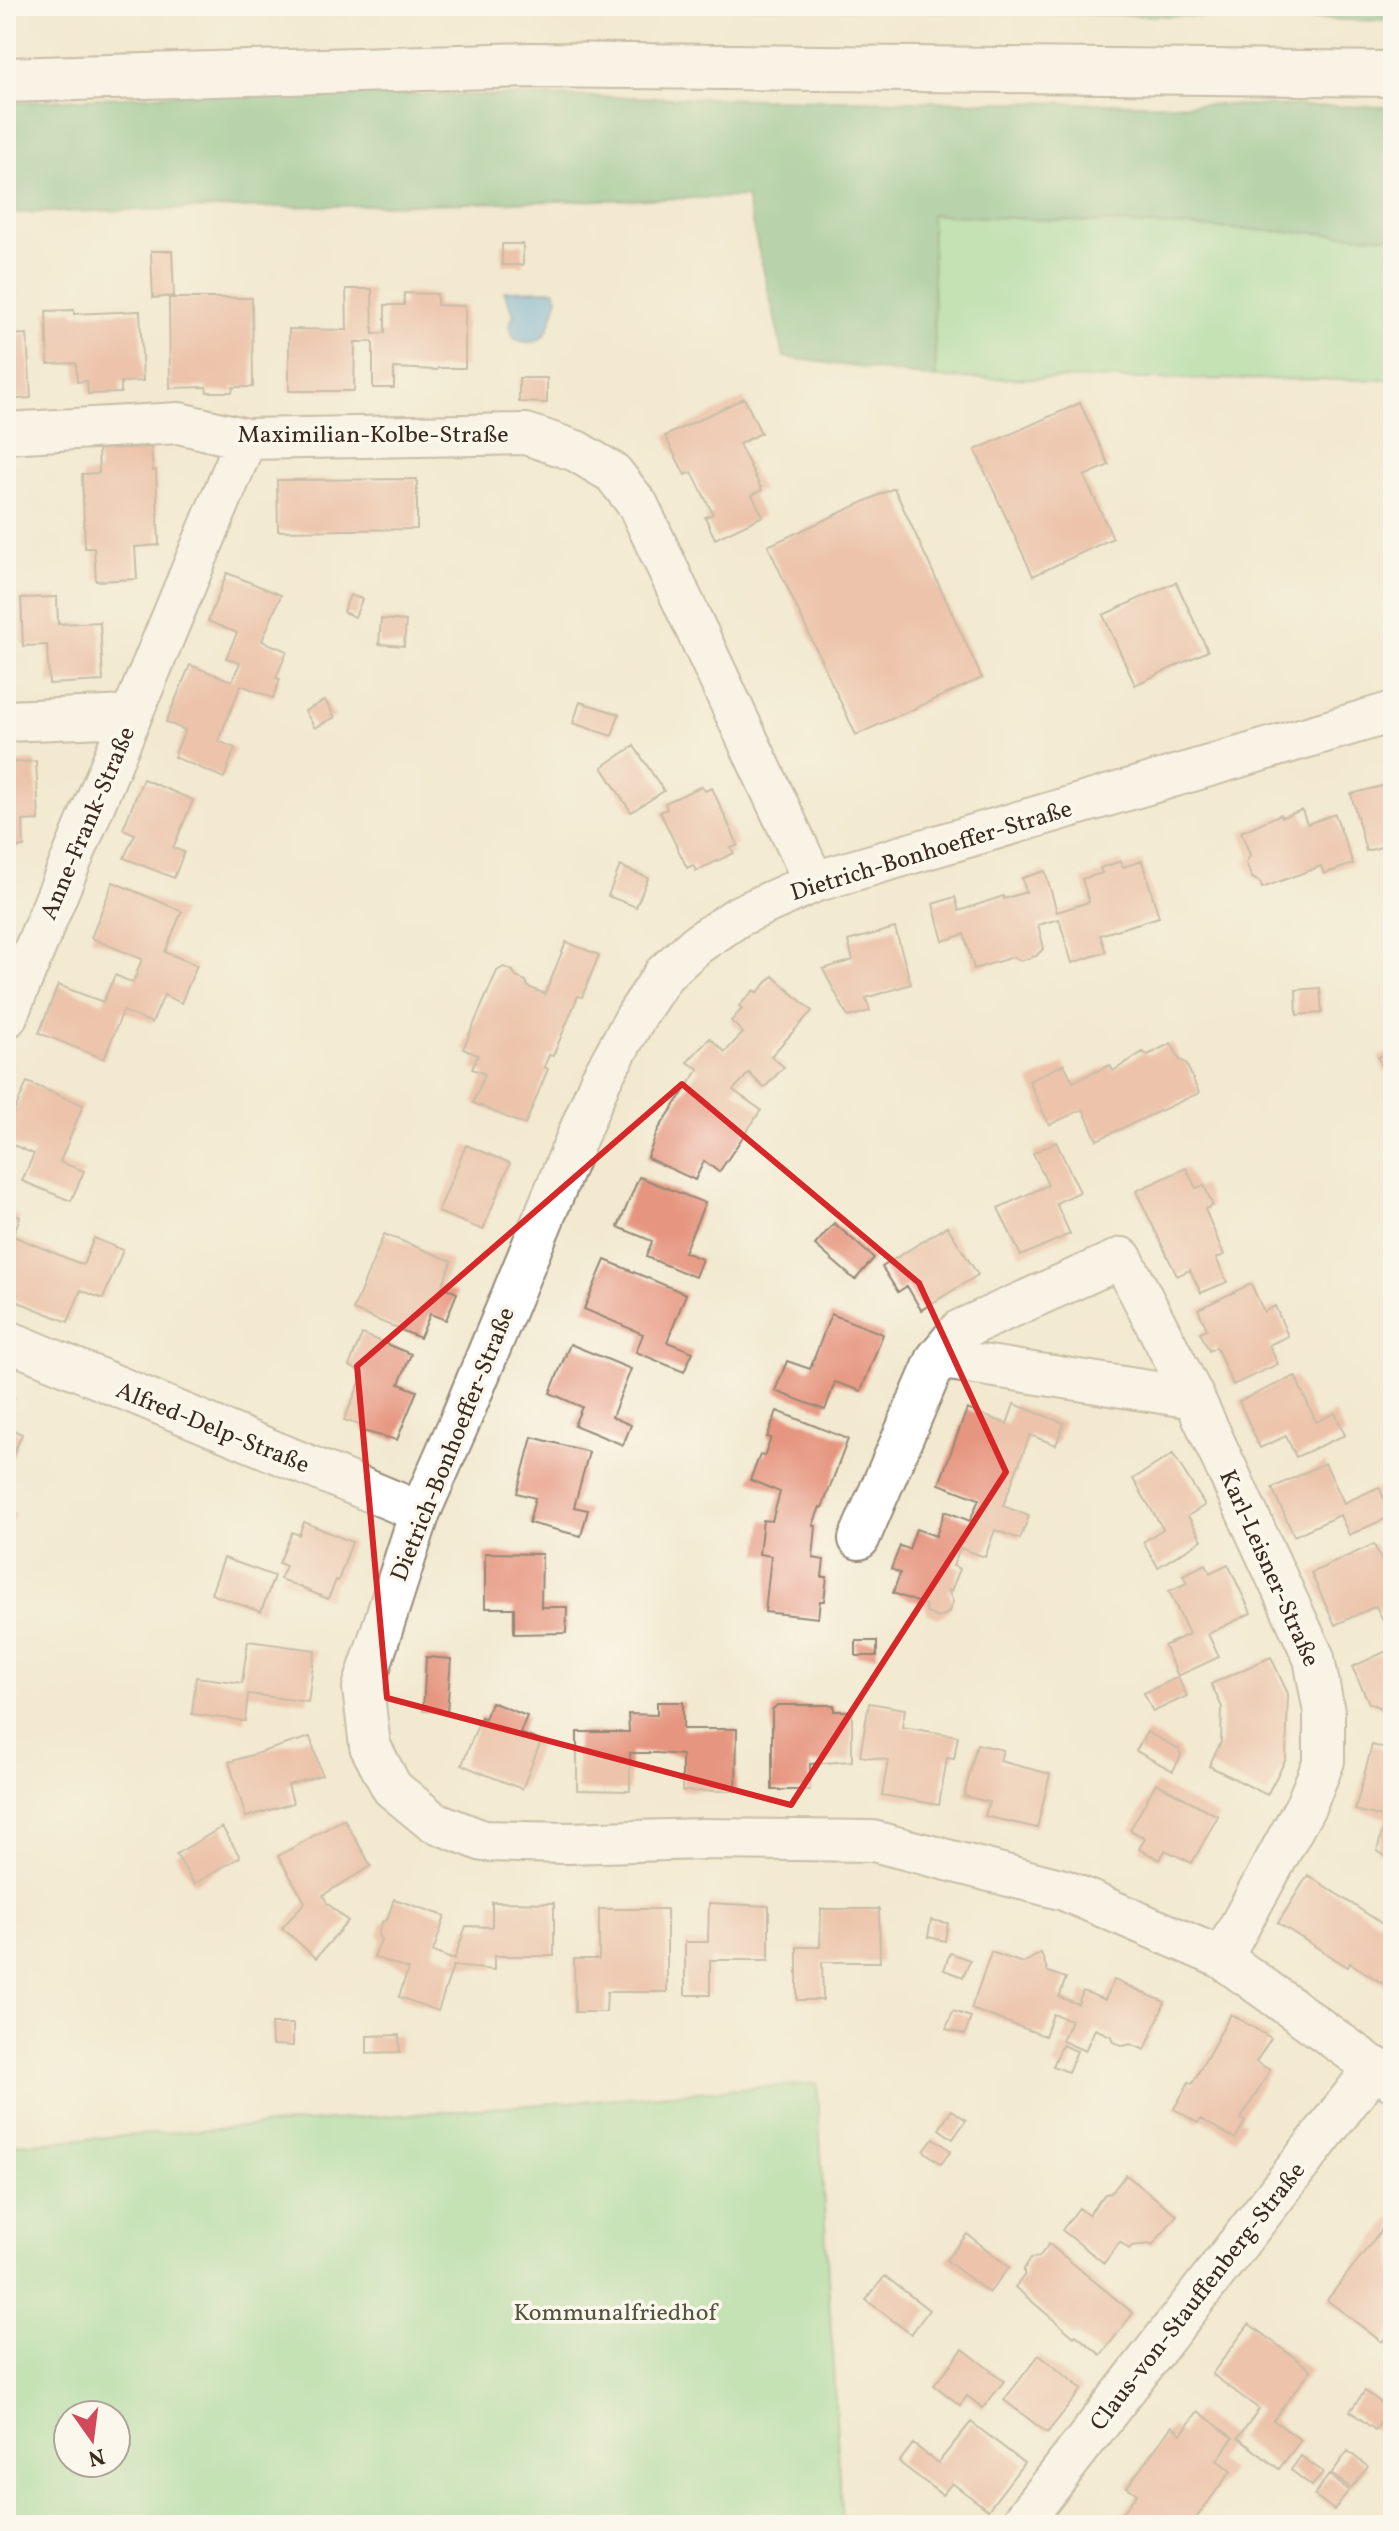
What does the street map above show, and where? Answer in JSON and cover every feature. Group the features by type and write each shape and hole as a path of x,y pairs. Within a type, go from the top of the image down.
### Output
{"highway":[{"path":"6,80 530,65 1393,74"}],"street":[{"name":"Maximilian-Kolbe-Straße","path":"6,433 179,423 246,439 526,434 576,451 613,473 638,505 814,882"},
{"name":"Anne-Frank-Straße","path":"6,1018 246,439"},
{"name":"Dietrich-Bonhoeffer-Straße","path":"1384,2074 1222,1958 1064,1890 873,1841 483,1841 432,1821 392,1788 370,1746 363,1688 420,1512 601,1079 664,974 696,945 739,916 814,882 1393,712"},
{"name":"Anne-Frank-Straße","path":"6,721 131,716"},
{"name":"Karl-Leisner-Straße","path":"859,1539 937,1358 960,1330 1122,1258 1194,1398 1314,1658 1324,1712 1324,1761 1306,1805 1222,1958"},
{"name":"Alfred-Delp-Straße","path":"6,1340 420,1512"},
{"path":"937,1358 1194,1398"},
{"name":"Claus-von-Stauffenberg-Straße","path":"1020,2525 1384,2074"}],"highlighted area":[{"path":"682,1084 919,1283 1006,1472 791,1805 387,1698 357,1366"}],"green space":[{"path":"737,6 1393,6 1393,21"},
{"path":"217,92 1393,107 1393,237 931,214 936,378 784,357 746,197 6,213 6,103"},
{"path":"931,214 1393,237 1393,380 936,378"},
{"name":"Kommunalfriedhof","path":"817,2083 842,2525 6,2525 6,2145"}],"water":[{"path":"554,290 558,297 550,325 541,339 525,342 514,338 509,326 514,314 504,291"}],"building":[{"path":"502,244 523,244 523,265 502,265"},
{"path":"151,251 172,251 174,296 153,298"},
{"path":"346,289 372,289 373,334 385,333 385,305 404,305 404,293 437,294 437,305 465,306 465,368 394,368 394,388 373,388 373,342 355,342 354,391 289,391 289,329 347,330"},
{"path":"169,298 252,298 253,387 233,387 232,392 207,392 206,387 170,388"},
{"path":"74,310 74,314 140,311 143,381 121,382 121,393 88,394 87,381 77,382 76,363 48,364 46,311"},
{"path":"27,334 31,398 6,400 6,335"},
{"path":"519,378 547,378 547,403 519,402"},
{"path":"744,398 761,433 739,444 762,490 752,495 763,516 715,539 705,517 713,514 692,472 685,475 665,436"},
{"path":"1080,403 1109,465 1084,476 1113,538 1033,576 975,450"},
{"path":"151,447 153,471 156,470 159,545 135,547 137,579 96,581 94,548 85,548 82,474 99,473 98,449"},
{"path":"417,479 417,529 278,531 277,480"},
{"path":"894,488 982,678 856,735 768,546"},
{"path":"227,573 281,595 262,641 287,651 276,678 280,679 273,698 241,685 218,741 235,748 224,778 174,757 185,730 166,722 190,665 232,681 240,663 226,658 237,633 208,621"},
{"path":"1176,582 1208,651 1135,685 1103,615"},
{"path":"350,595 362,599 355,617 343,612"},
{"path":"57,597 58,624 100,622 103,681 49,684 47,645 23,646 21,598"},
{"path":"381,619 406,621 404,646 379,644"},
{"path":"325,700 335,717 315,728 305,711"},
{"path":"580,702 619,714 612,736 573,723"},
{"path":"634,746 664,791 631,812 602,767"},
{"path":"36,761 39,820 23,821 24,847 6,848 6,763"},
{"path":"143,779 193,800 173,848 184,852 174,878 124,858 135,834 123,829"},
{"path":"1393,783 1393,844 1366,851 1351,794"},
{"path":"702,786 705,791 712,788 738,845 731,848 734,853 696,871 693,865 687,868 660,812 667,809 665,803"},
{"path":"1302,810 1307,824 1335,814 1353,864 1324,874 1321,866 1262,888 1260,882 1252,878 1246,863 1250,855 1241,832 1281,814 1282,817"},
{"path":"1121,861 1123,867 1142,861 1159,917 1100,935 1106,952 1072,963 1059,919 1038,925 1044,948 1036,956 1020,961 1013,957 974,969 964,934 943,941 933,904 955,897 959,911 1003,896 1004,899 1026,892 1022,878 1045,871 1057,912 1089,902 1082,879 1102,873 1100,868"},
{"path":"620,866 648,878 636,907 608,896"},
{"path":"113,882 182,911 165,952 197,965 181,1003 164,995 152,1023 123,1011 104,1059 39,1033 58,985 103,1002 115,975 133,983 142,959 91,938"},
{"path":"895,928 911,984 866,998 870,1011 848,1017 823,969 853,960 848,941"},
{"path":"566,942 599,955 553,1056 549,1055 544,1067 548,1069 525,1125 473,1103 485,1074 472,1069 478,1055 463,1049 497,971 504,967 513,971 516,977 526,981 528,987 545,994"},
{"path":"773,976 812,1011 771,1056 784,1067 764,1088 749,1073 733,1090 761,1110 719,1172 704,1161 695,1180 647,1158 658,1130 699,1069 687,1062 710,1038 725,1052 743,1033 731,1021 742,1009 739,1006"},
{"path":"1320,988 1322,1013 1297,1015 1296,990"},
{"path":"1171,1043 1180,1060 1186,1063 1199,1093 1097,1140 1083,1109 1049,1125 1029,1081 1064,1064 1073,1082 1110,1065 1113,1071 1143,1052 1148,1055"},
{"path":"1393,1051 1393,1069 1385,1073 1378,1057"},
{"path":"27,1082 83,1105 60,1162 84,1171 71,1201 22,1181 34,1154 6,1142 11,1119"},
{"path":"1056,1142 1080,1192 1056,1203 1070,1234 1021,1256 998,1208 1048,1185 1033,1153"},
{"path":"466,1145 510,1163 483,1230 438,1212"},
{"path":"1186,1168 1196,1188 1204,1185 1213,1206 1205,1209 1224,1255 1216,1258 1227,1282 1201,1293 1190,1270 1177,1276 1136,1191"},
{"path":"639,1177 705,1203 684,1252 702,1259 695,1277 646,1257 652,1241 618,1227"},
{"path":"6,1211 20,1217 13,1236 83,1265 94,1238 123,1250 103,1299 81,1290 68,1322 6,1297"},
{"path":"834,1223 874,1258 855,1280 815,1245"},
{"path":"947,1226 978,1275 921,1310 907,1286 898,1292 882,1267"},
{"path":"384,1234 452,1261 442,1286 457,1293 446,1320 430,1314 420,1338 353,1310"},
{"path":"605,1260 686,1294 667,1342 693,1352 684,1372 636,1352 643,1334 584,1309"},
{"path":"1251,1284 1264,1312 1275,1306 1288,1336 1269,1345 1278,1364 1233,1385 1216,1347 1209,1351 1200,1332 1207,1329 1198,1309"},
{"path":"831,1314 883,1334 861,1391 835,1382 825,1410 775,1391 787,1361 810,1369"},
{"path":"362,1334 411,1354 399,1384 417,1391 397,1440 362,1431 360,1425 344,1420 364,1373 349,1366"},
{"path":"570,1344 631,1369 612,1417 631,1425 623,1445 574,1425 582,1407 550,1393"},
{"path":"1295,1376 1316,1422 1335,1413 1345,1435 1296,1457 1286,1436 1260,1448 1239,1401"},
{"path":"6,1395 14,1398 6,1417"},
{"path":"1014,1404 1064,1423 1056,1445 1030,1435 1003,1506 1029,1516 1020,1539 995,1530 985,1557 960,1548 953,1566 960,1569 951,1591 948,1590 953,1602 948,1613 938,1618 927,1613 925,1605 893,1593 900,1573 891,1569 900,1546 909,1549 916,1529 936,1536 945,1511 970,1521 979,1499 939,1484 967,1409 1007,1424"},
{"path":"777,1411 848,1439 813,1525 816,1526 813,1558 824,1560 822,1577 827,1577 818,1618 765,1612 771,1556 759,1554 763,1520 772,1521 780,1492 750,1480 760,1455 764,1456"},
{"path":"6,1427 22,1434 6,1473"},
{"path":"532,1437 589,1452 574,1507 588,1510 581,1536 529,1523 535,1498 517,1493"},
{"path":"1173,1454 1205,1505 1188,1516 1202,1540 1158,1567 1143,1542 1163,1529 1133,1479"},
{"path":"1325,1463 1344,1503 1379,1487 1392,1516 1349,1535 1340,1515 1294,1536 1272,1488"},
{"path":"6,1511 15,1514 6,1535"},
{"path":"304,1522 352,1542 328,1599 280,1579 286,1566 279,1563 292,1532 299,1535"},
{"path":"1374,1544 1393,1586 1393,1619 1384,1623 1376,1606 1335,1625 1311,1573"},
{"path":"485,1553 542,1554 541,1607 567,1607 566,1633 514,1634 514,1608 485,1608"},
{"path":"224,1558 274,1576 261,1612 211,1594"},
{"path":"1206,1564 1210,1573 1228,1564 1251,1613 1208,1634 1219,1657 1178,1676 1164,1646 1189,1634 1169,1591 1187,1583 1183,1575"},
{"path":"248,1641 315,1650 308,1702 248,1694 245,1721 192,1714 196,1677 242,1683"},
{"path":"856,1641 877,1641 877,1656 856,1656"},
{"path":"1393,1648 1393,1707 1387,1710 1369,1703 1352,1667"},
{"path":"426,1657 451,1659 447,1712 423,1711"},
{"path":"1271,1657 1288,1694 1286,1759 1267,1795 1209,1766 1221,1742 1222,1707 1211,1684"},
{"path":"1178,1677 1187,1696 1153,1712 1144,1693"},
{"path":"491,1702 527,1716 520,1733 541,1741 522,1789 462,1765 481,1717 485,1719"},
{"path":"657,1702 683,1702 683,1729 737,1729 736,1791 682,1791 682,1755 657,1753 630,1753 630,1791 577,1790 577,1732 629,1732 628,1714 657,1715"},
{"path":"869,1703 905,1709 902,1727 958,1736 954,1759 947,1758 939,1805 882,1795 888,1760 860,1756"},
{"path":"777,1705 834,1705 834,1711 852,1711 852,1761 810,1764 810,1790 772,1790 772,1710"},
{"path":"1147,1732 1179,1749 1181,1756 1173,1771 1136,1751"},
{"path":"310,1737 322,1775 288,1785 293,1803 246,1817 229,1762"},
{"path":"977,1744 1003,1750 1000,1761 1050,1774 1037,1828 985,1816 989,1802 964,1796"},
{"path":"1372,1745 1393,1751 1393,1860 1377,1851 1386,1818 1355,1810"},
{"path":"1156,1783 1218,1816 1192,1863 1165,1850 1160,1860 1139,1849 1145,1838 1130,1830"},
{"path":"344,1819 371,1866 323,1895 327,1903 348,1921 316,1958 282,1928 305,1902 278,1856"},
{"path":"222,1827 240,1857 194,1884 176,1854"},
{"path":"1308,1875 1393,1931 1393,1973 1385,1985 1350,1963 1348,1967 1278,1923"},
{"path":"394,1899 445,1916 433,1952 454,1960 466,1926 492,1927 492,1902 554,1903 554,1956 494,1956 494,1970 453,1966 438,2011 399,1997 408,1969 374,1957 381,1940 378,1934 382,1922 387,1920"},
{"path":"709,1903 769,1906 769,1960 710,1960 710,1995 685,1995 685,1942 708,1942"},
{"path":"599,1909 667,1909 667,1992 607,1992 606,2012 575,2012 574,1959 599,1959"},
{"path":"821,1909 879,1909 880,1962 822,1962 823,2000 797,2000 797,1947 820,1947"},
{"path":"931,1920 948,1923 945,1941 928,1937"},
{"path":"991,1952 1023,1963 1041,1953 1048,1972 1066,1978 1059,1997 1078,2004 1083,1991 1105,2000 1114,1980 1165,2002 1145,2050 1113,2042 1111,2036 1095,2029 1085,2051 1062,2041 1071,2020 1053,2014 1045,2036 971,2009"},
{"path":"950,1953 970,1960 963,1977 944,1970"},
{"path":"953,2011 971,2017 965,2035 946,2029"},
{"path":"1231,2014 1271,2038 1256,2062 1270,2070 1241,2119 1245,2122 1235,2139 1201,2119 1198,2123 1174,2109 1189,2082 1192,2084"},
{"path":"271,2024 293,2024 293,2046 272,2045"},
{"path":"399,2035 400,2052 367,2053 367,2036"},
{"path":"1062,2045 1077,2051 1068,2072 1053,2066"},
{"path":"952,2110 966,2120 953,2139 939,2129"},
{"path":"934,2138 951,2151 941,2164 924,2151"},
{"path":"1126,2175 1177,2215 1152,2246 1132,2246 1129,2249 1120,2242 1104,2263 1062,2230 1079,2208 1088,2215"},
{"path":"1393,2215 1393,2328 1382,2342 1327,2300"},
{"path":"967,2234 1009,2267 989,2293 946,2260"},
{"path":"1049,2244 1133,2313 1101,2355 1076,2335 1074,2337 1015,2287 1024,2276 1024,2269 1031,2258 1039,2257"},
{"path":"885,2276 929,2310 911,2334 866,2300"},
{"path":"1249,2324 1311,2370 1273,2420 1301,2440 1279,2469 1238,2438 1259,2409 1212,2374"},
{"path":"963,2349 1004,2381 983,2408 967,2396 960,2405 934,2385"},
{"path":"1039,2355 1082,2389 1047,2433 1004,2400"},
{"path":"1365,2391 1390,2409 1375,2430 1350,2411"},
{"path":"1198,2411 1233,2438 1217,2460 1231,2471 1191,2525 1179,2525 1172,2520 1169,2525 1132,2525 1120,2516 1137,2494 1127,2487 1172,2426 1181,2434"},
{"path":"971,2422 1024,2463 988,2510 952,2483 942,2495 899,2462 913,2444 938,2463"},
{"path":"1348,2451 1368,2467 1351,2488 1331,2474"},
{"path":"1301,2456 1323,2472 1312,2486 1291,2470"},
{"path":"1329,2475 1349,2490 1334,2510 1314,2495"}]}
